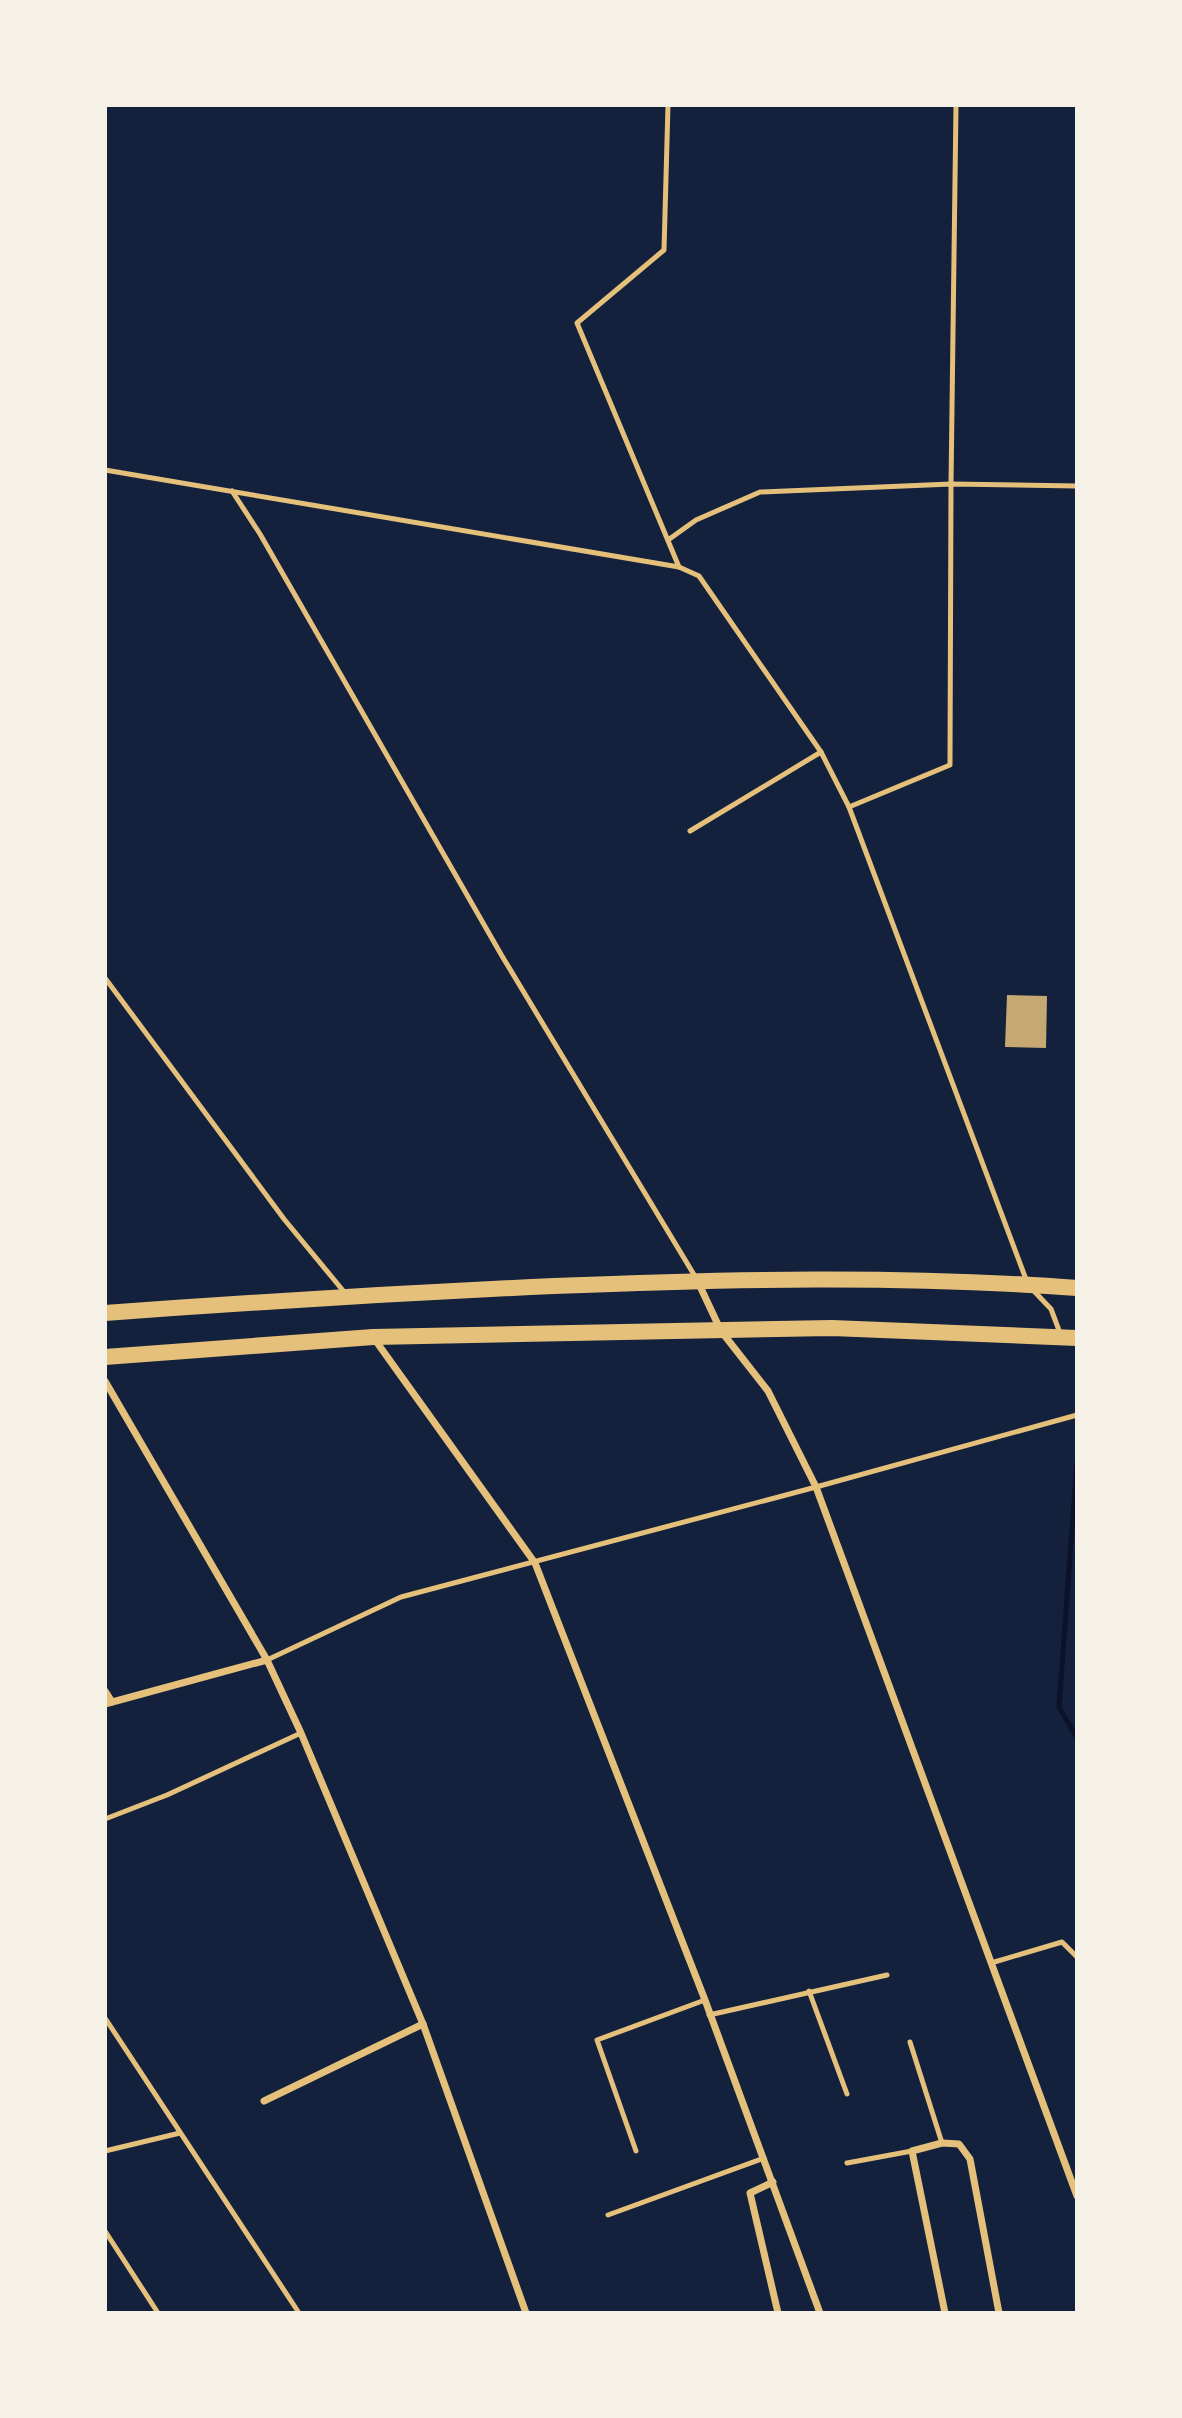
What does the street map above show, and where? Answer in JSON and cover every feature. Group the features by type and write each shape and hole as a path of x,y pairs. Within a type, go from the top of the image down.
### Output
{"main road":[{"path":"105,1313 347,1296 697,1280 797,1278 1028,1284 1077,1288"},
{"path":"105,1357 373,1337 832,1328 1069,1337"}],"street":[{"path":"697,1280 721,1331 768,1391 816,1488 1077,2196"},
{"path":"373,1337 535,1563 705,2000 820,2313"},
{"path":"105,1381 267,1660 301,1733 423,2024 526,2313"},
{"path":"105,1691 108,1703 267,1660"},
{"path":"264,2101 423,2024"},
{"path":"944,2313 912,2151 942,2143 959,2144 970,2159 999,2313"},
{"path":"773,2182 750,2193 778,2313"}],"lane":[{"path":"668,105 664,250 577,323 679,567"},
{"path":"849,807 950,765 956,105"},
{"path":"105,470 679,567 699,576 821,752 849,807 1028,1284 1051,1309 1069,1337"},
{"path":"668,540 696,520 760,492 951,484 1077,486"},
{"path":"233,491 502,956 697,1280"},
{"path":"690,831 821,752"},
{"path":"105,978 284,1219 347,1296"},
{"path":"267,1660 401,1597 816,1488 1077,1415"},
{"path":"105,1819 167,1795 301,1733"},
{"path":"991,1963 1062,1942 1077,1957"},
{"path":"709,2015 887,1975"},
{"path":"809,1992 847,2094"},
{"path":"636,2151 597,2040 705,2000"},
{"path":"105,2018 299,2313"},
{"path":"910,2042 942,2143"},
{"path":"105,2151 180,2133"},
{"path":"847,2163 912,2151"},
{"path":"608,2216 764,2158"},
{"path":"105,2231 158,2313"}],"building":[{"path":"1007,995 1047,996 1046,1048 1005,1047"}],"waterway":[{"path":"1077,1461 1059,1707 1077,1738"}]}
